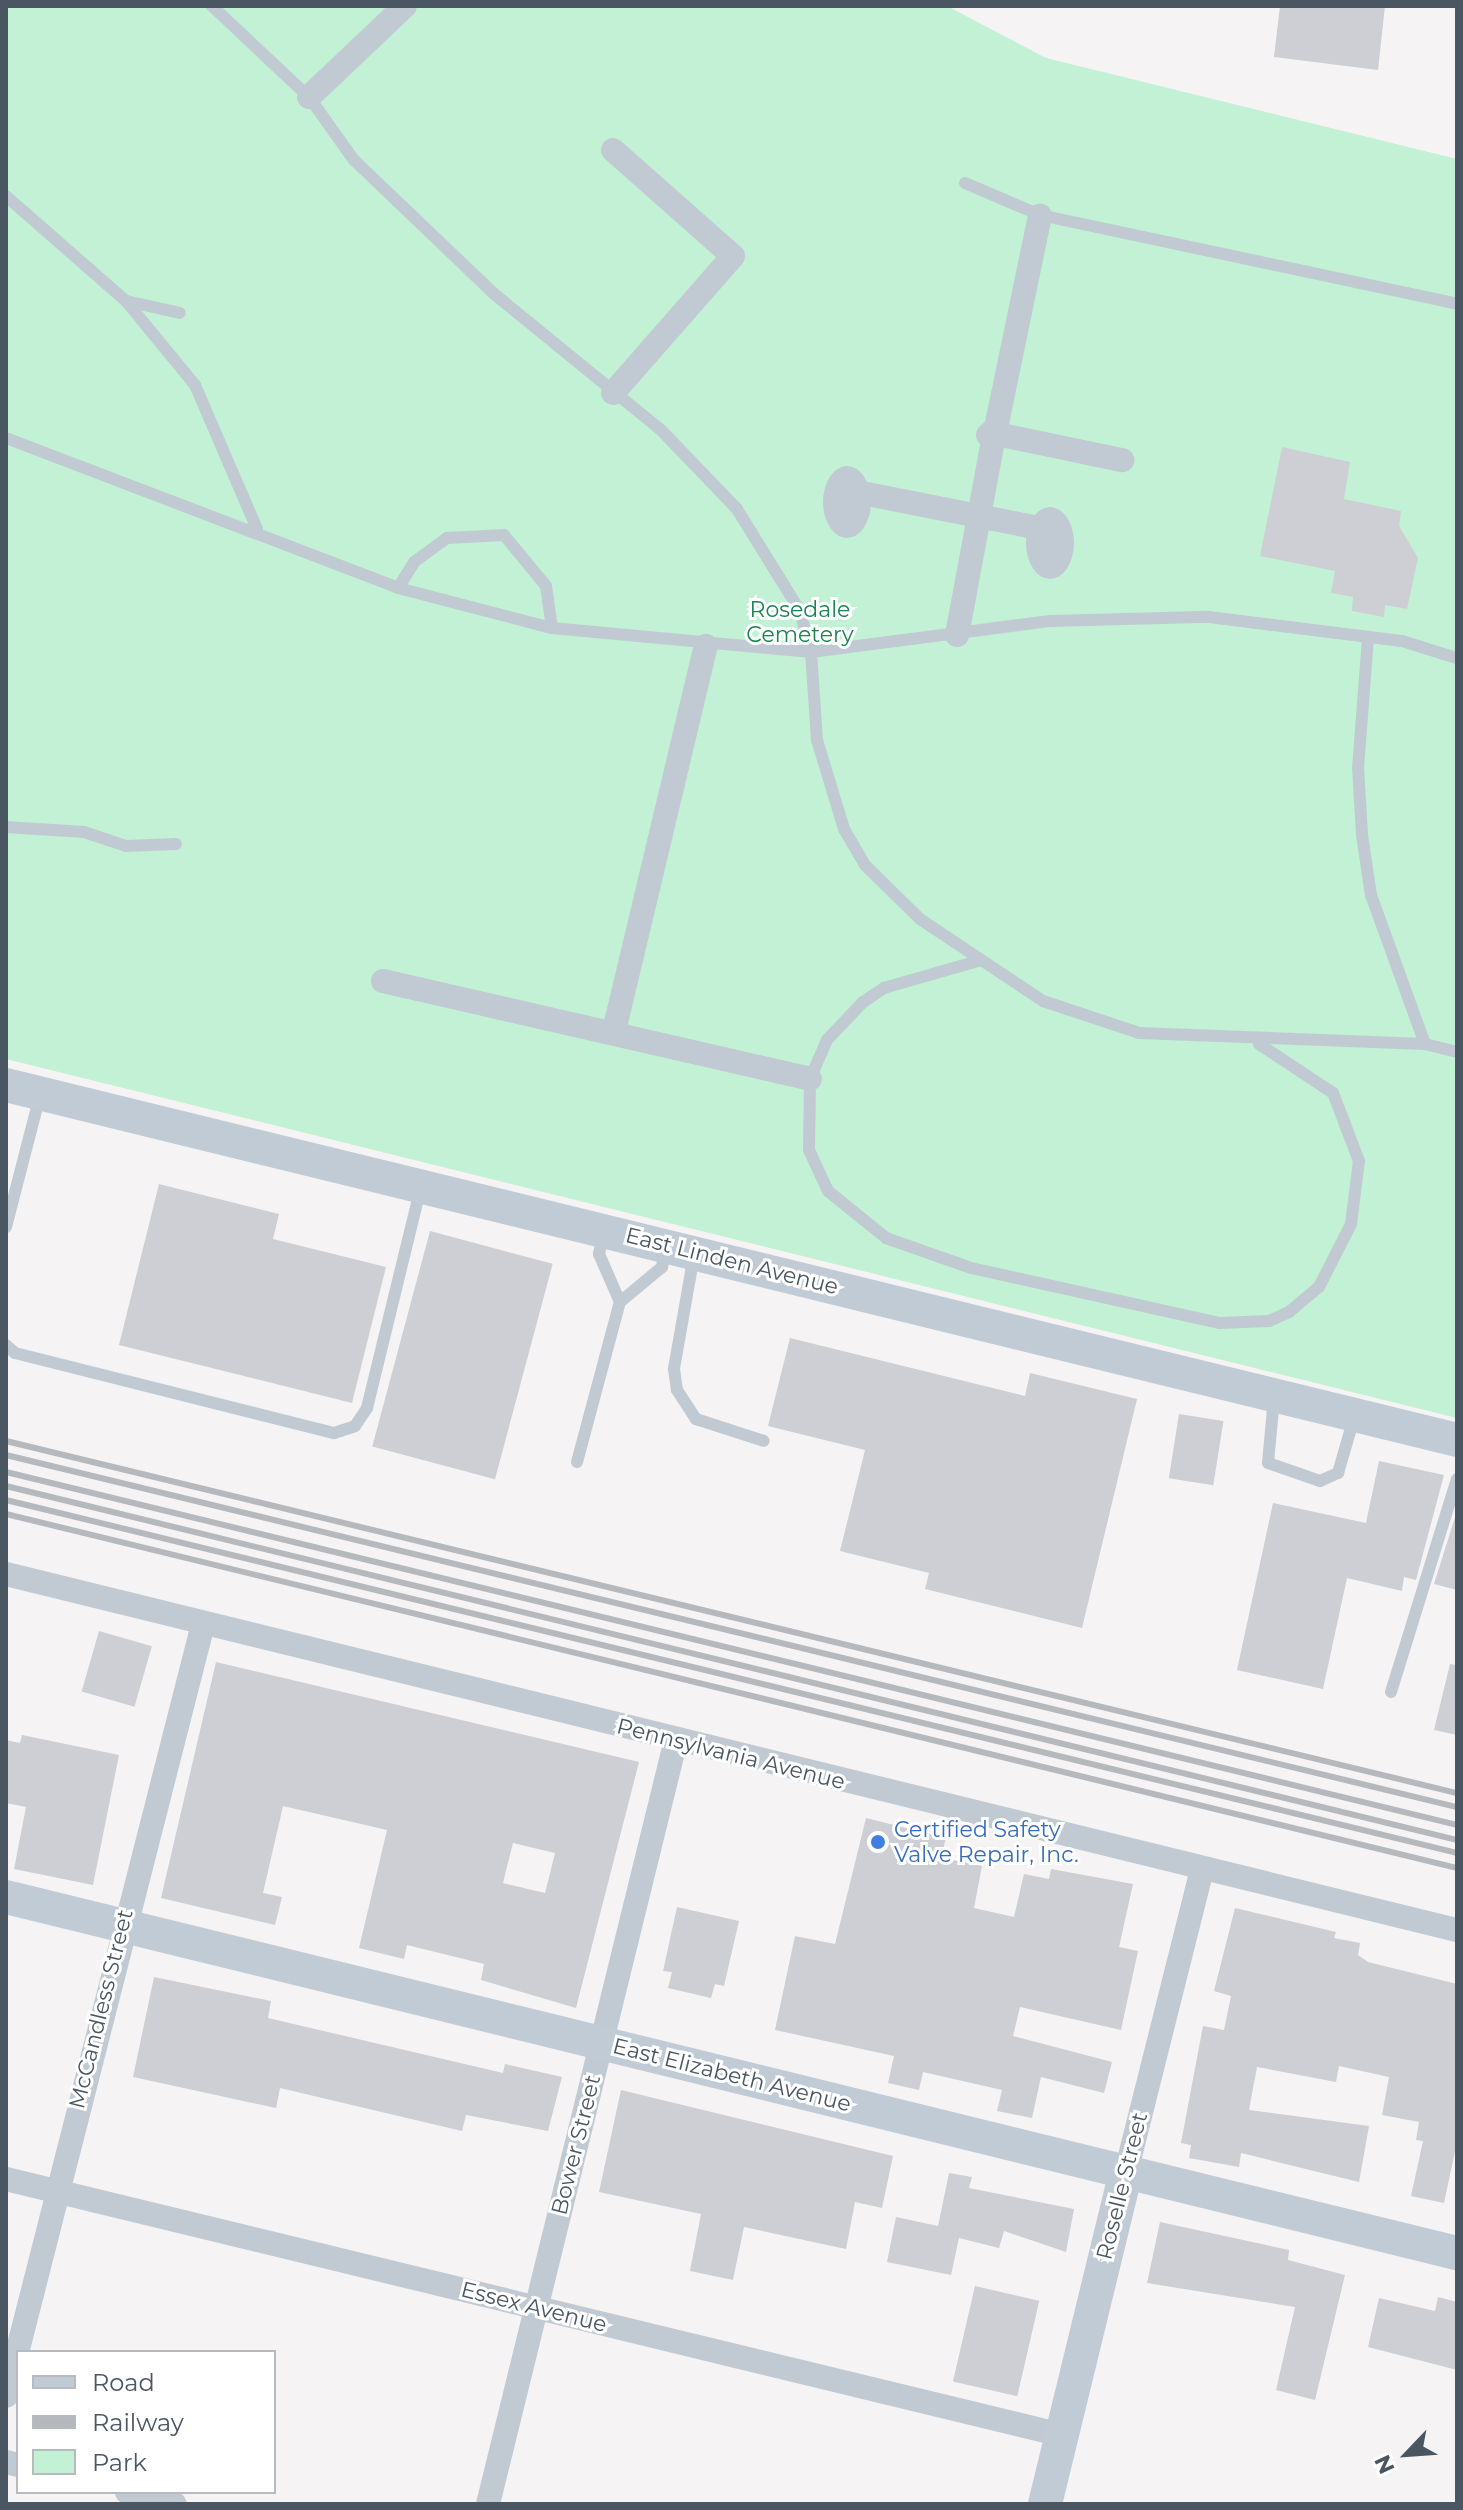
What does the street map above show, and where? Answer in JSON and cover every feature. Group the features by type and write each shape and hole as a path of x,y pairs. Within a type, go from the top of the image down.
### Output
{"street":[{"path":"309,97 405,6"},
{"path":"613,150 733,256 613,393"},
{"path":"957,635 1040,215"},
{"path":"997,435 1122,460"},
{"path":"857,492 1038,528"},
{"path":"614,1031 706,646"},
{"path":"383,981 614,1031 810,1079"},
{"name":"East Linden Avenue","path":"6,1085 422,1184 1457,1440"},
{"name":"Pennsylvania Avenue","path":"6,1574 1457,1930"},
{"name":"McCandless Street","path":"17,2350 121,1926 203,1624"},
{"name":"Bower Street","path":"488,2504 676,1740"},
{"name":"Roselle Street","path":"1045,2504 1202,1869"},
{"name":"East Elizabeth Avenue","path":"6,1897 1457,2253"},
{"name":"Essex Avenue","path":"6,2179 1062,2435"},
{"name":"McCandless Street","path":"6,2396 16,2355"},
{"path":"135,2494 175,2504"}],"lane":[{"path":"212,6 309,97 354,160 613,393 660,429 745,521 800,611 811,652 817,740 844,829 889,892 978,961 1081,1017 1179,1040 1425,1044 1457,1052"},
{"path":"965,183 1040,215 1457,304"},
{"path":"6,196 126,301 195,385 257,529"},
{"path":"126,301 180,313"},
{"path":"6,438 257,529 398,588 552,628 706,646 811,652 1051,621 1209,617 1368,638 1457,658"},
{"path":"398,588 414,562 447,538 504,535 546,586 552,628"},
{"path":"1368,638 1358,767 1362,835 1371,895 1425,1044"},
{"path":"6,827 84,832 126,846 176,844"},
{"path":"978,961 884,988 863,1002 827,1040 810,1079 809,1150 828,1191 886,1238 971,1268 1220,1323 1269,1321 1319,1287 1351,1224 1359,1161 1333,1093 1256,1042"},
{"path":"6,1227 41,1093"},
{"path":"6,1345 15,1353 334,1433 355,1426 367,1408 422,1184"},
{"path":"604,1229 599,1254 620,1302"},
{"path":"577,1462 620,1302 680,1248"},
{"path":"680,1248 674,1369 677,1390 696,1419 764,1441"},
{"path":"1275,1395 1268,1463 1320,1481 1338,1473 1355,1415"},
{"path":"1391,1692 1457,1479"}],"green space":[{"name":"Rosedale Cemetery","path":"6,6 947,6 1046,58 1457,159 1457,1418 6,1059"}],"building":[{"path":"1280,6 1385,6 1378,70 1274,57"},
{"path":"1282,447 1350,462 1344,499 1401,511 1399,526 1418,558 1407,609 1385,605 1384,617 1352,611 1353,597 1331,593 1335,571 1260,556"},
{"path":"159,1184 279,1214 273,1239 386,1267 352,1403 119,1345"},
{"path":"430,1231 553,1264 495,1479 372,1446"},
{"path":"790,1338 1025,1396 1030,1373 1137,1399 1082,1628 925,1589 929,1573 840,1551 865,1450 768,1426"},
{"path":"1179,1414 1223,1421 1213,1485 1169,1478"},
{"path":"1379,1461 1444,1475 1416,1580 1404,1577 1402,1591 1347,1578 1323,1689 1237,1670 1273,1503 1366,1523"},
{"path":"1457,1511 1457,1590 1434,1584"},
{"path":"99,1631 152,1646 135,1707 82,1692"},
{"path":"216,1662 639,1762 576,2008 481,1980 484,1964 407,1945 404,1959 359,1948 387,1830 283,1806 263,1893 282,1897 275,1925 161,1898","holes":["513,1843 555,1853 545,1893 503,1883"]},
{"path":"1450,1664 1457,1665 1457,1735 1434,1730"},
{"path":"22,1735 119,1755 93,1885 14,1869 26,1807 6,1803 6,1740 20,1743"},
{"path":"866,1818 946,1838 941,1857 982,1866 974,1908 1014,1917 1024,1874 1049,1879 1051,1869 1133,1884 1119,1947 1138,1951 1121,2030 1020,2007 1013,2036 1112,2062 1104,2093 1041,2077 1032,2118 997,2111 1002,2090 923,2072 919,2090 888,2083 894,2056 775,2030 795,1936 835,1944"},
{"path":"677,1907 739,1921 724,1986 715,1984 711,1998 668,1988 672,1972 663,1971"},
{"path":"1235,1908 1336,1932 1334,1938 1360,1943 1358,1955 1368,1962 1457,1984 1457,2142 1444,2203 1411,2196 1423,2141 1416,2140 1419,2122 1382,2115 1389,2077 1339,2066 1336,2082 1257,2067 1249,2110 1369,2126 1359,2182 1241,2153 1239,2167 1189,2158 1191,2145 1181,2143 1203,2026 1224,2030 1231,1996 1214,1991"},
{"path":"154,1977 271,2001 268,2018 503,2073 505,2064 562,2077 548,2131 466,2115 462,2131 280,2088 276,2108 133,2077"},
{"path":"621,2090 893,2156 882,2208 855,2202 846,2249 744,2227 733,2280 690,2271 701,2214 599,2192"},
{"path":"949,2173 972,2177 969,2188 1074,2209 1066,2252 1004,2231 999,2248 959,2238 951,2275 887,2262 896,2217 938,2226"},
{"path":"1160,2222 1289,2250 1288,2260 1345,2275 1315,2400 1276,2390 1295,2307 1147,2283"},
{"path":"975,2286 1039,2301 1017,2396 953,2381"},
{"path":"1438,2297 1457,2302 1457,2370 1368,2347 1379,2298 1435,2311"}],"railway":[{"path":"6,1441 1457,1793"},
{"path":"6,1455 1457,1807"},
{"path":"6,1472 1457,1825"},
{"path":"6,1486 1457,1840"},
{"path":"6,1500 1457,1853"},
{"path":"6,1514 1457,1868"}],"place":[{"name":"Certified Safety Valve Repair, Inc.","path":"878,1842"}]}
